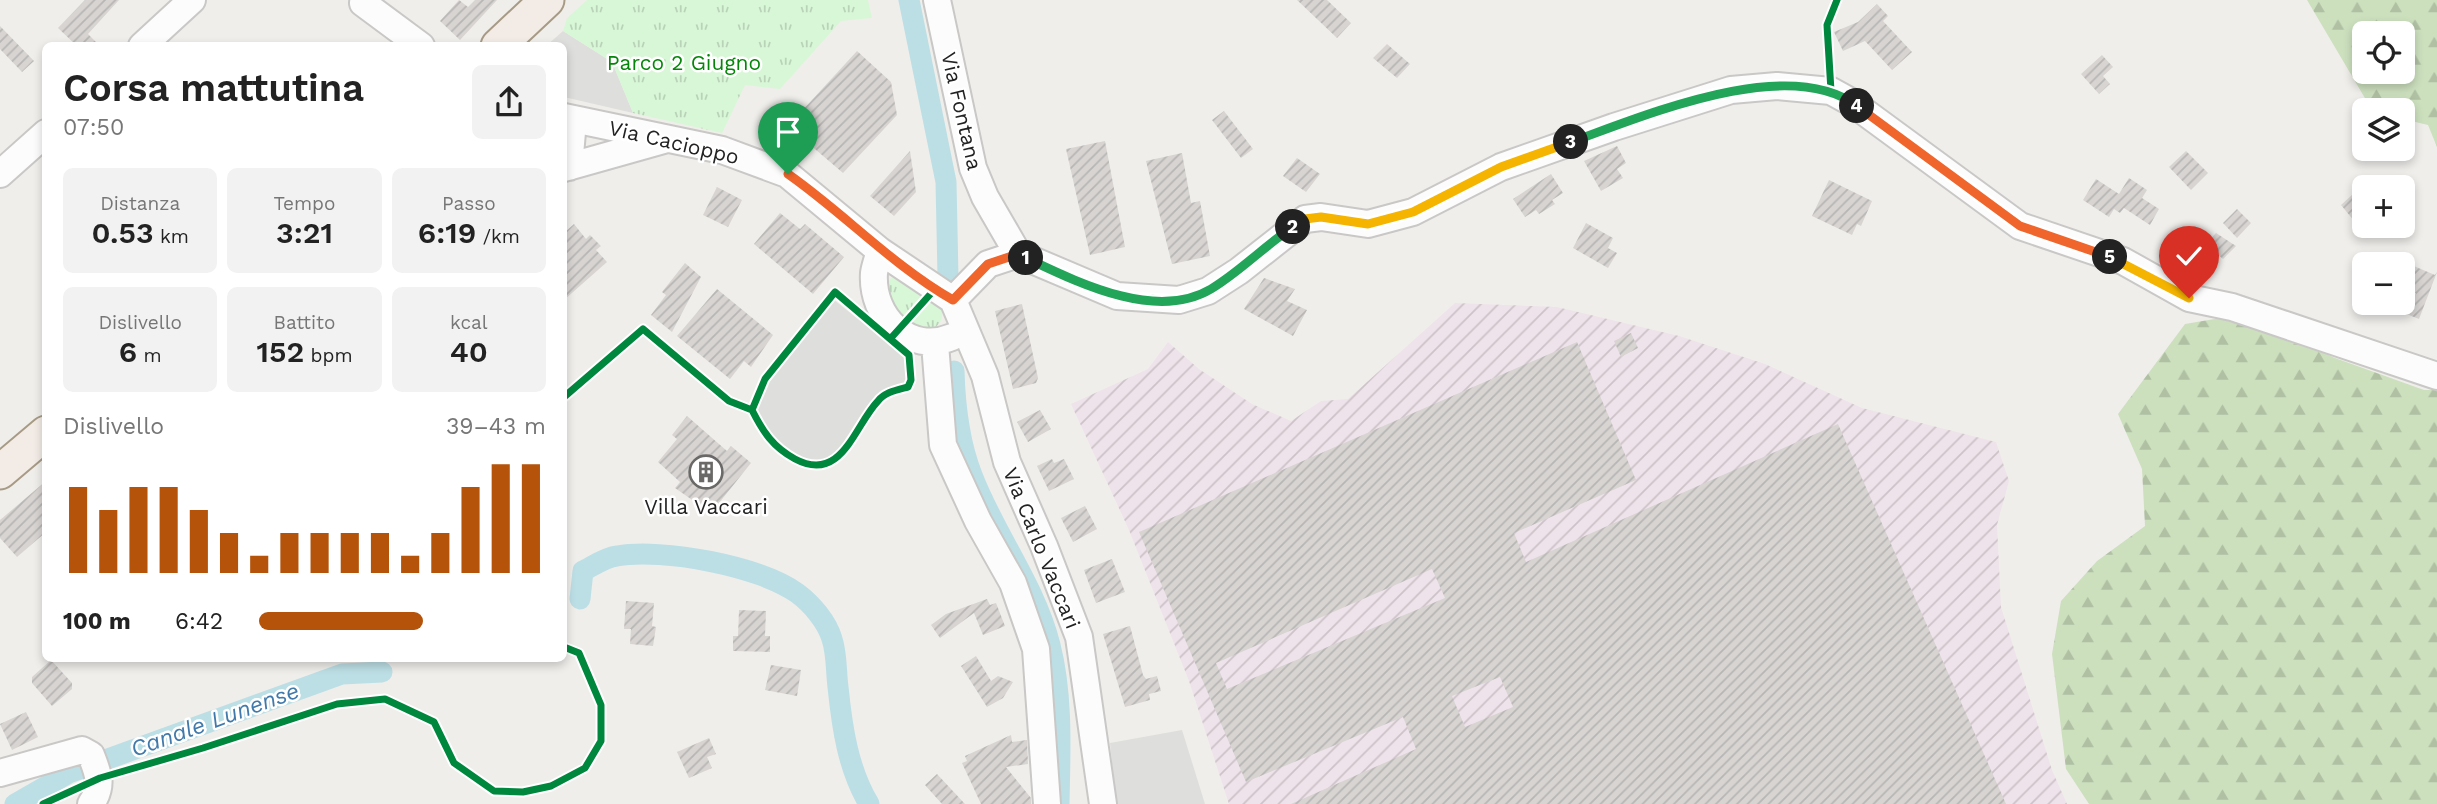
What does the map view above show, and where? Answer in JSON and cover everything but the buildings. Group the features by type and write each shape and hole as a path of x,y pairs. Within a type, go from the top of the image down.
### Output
{"main road":[{"path":"502,42 547,0"},
{"path":"0,472 42,436"}],"street":[{"path":"146,42 192,0"},
{"name":"Via Fontana","path":"937,0 973,168 985,197 1018,254"},
{"path":"363,3 416,42"},
{"path":"953,300 988,264 1018,254 1117,296 1180,300 1218,285 1305,219 1321,217 1368,224 1413,212 1501,167 1614,127 1731,90 1777,86 1831,91 1851,102 2020,226 2123,261 2189,298 2232,307 2437,376"},
{"name":"Via Cacioppo","path":"567,121 745,156 788,174 880,251 953,300"},
{"path":"0,174 42,137"},
{"path":"567,168 669,139"},
{"path":"880,251 874,273 879,306 885,317 918,343 935,344 968,331"},
{"name":"Via Carlo Vaccari","path":"953,300 985,376 1007,462 1079,636 1103,804"},
{"path":"935,344 943,445 978,521 1013,583 1036,649 1042,699 1047,804"},
{"path":"0,773 82,750 95,766 99,791 91,804"}],"shaded area":[{"path":"563,31 612,62 633,113 567,98 567,42 551,42"},
{"path":"834,300 906,357 906,383 875,397 839,451 828,460 803,461 768,434 757,411 763,385"},
{"path":"1455,303 1557,307 1679,336 1765,364 1862,408 1996,442 2009,481 1997,525 2001,607 2052,770 2067,804 1229,804 1189,681 1129,530 1071,404 1148,369 1168,342 1199,369 1252,404 1291,421 1321,401 1348,399"},
{"path":"1182,730 1205,804 1116,804 1110,743"}],"green space":[{"name":"Parco 2 Giugno","path":"587,0 868,0 872,18 841,21 780,89 745,85 722,133 633,113 612,62 563,31 567,18"},
{"path":"2307,0 2437,0 2437,147 2428,125 2415,122 2415,98 2365,98 2357,84 2415,84 2415,21 2352,21 2352,76"},
{"path":"892,277 941,305 942,318 938,325 927,332 892,316 887,283"},
{"path":"2238,315 2335,358 2424,390 2437,390 2437,804 2089,804 2066,769 2052,654 2061,601 2097,561 2145,526 2142,469 2118,414 2185,324"}],"waterway":[{"path":"909,0 946,182 948,277"},
{"path":"954,371 958,424 968,462 991,518 1035,601 1050,645 1059,704 1059,804"},
{"name":"Canale Lunense","path":"580,599 583,571 608,558 636,554 684,557 735,567 780,583 797,593 818,614 832,639 847,747 856,777 869,804"},
{"name":"Canale Lunense","path":"15,804 69,773 342,674 382,672"}],"cycle path":[{"path":"891,338 935,289 953,300 988,264 1018,254 1117,296 1179,300 1208,291 1239,271 1305,219 1321,217 1368,224 1413,212 1501,167 1731,90 1777,86 1831,91 1827,25 1837,0"},
{"path":"835,292 909,355 911,380 908,387 881,398 836,458 824,464 811,465 795,459 775,444 752,410 765,379 835,292"},
{"path":"567,394 643,329 729,401 752,410"},
{"path":"43,804 100,778 337,704 385,699 434,722 454,763 494,791 523,792 551,786 585,768 601,741 601,705 579,653 567,648"}],"place":[{"name":"Villa Vaccari","path":"706,472"}],"route":[{"path":"788,174 849,222 880,251 953,300 988,264 1018,254 1095,289 1117,296 1180,300 1208,291 1239,271 1305,219 1321,217 1368,224 1413,212 1501,167 1614,127 1731,90 1777,86 1831,91 1851,102 2020,226 2123,261 2189,298"}]}
